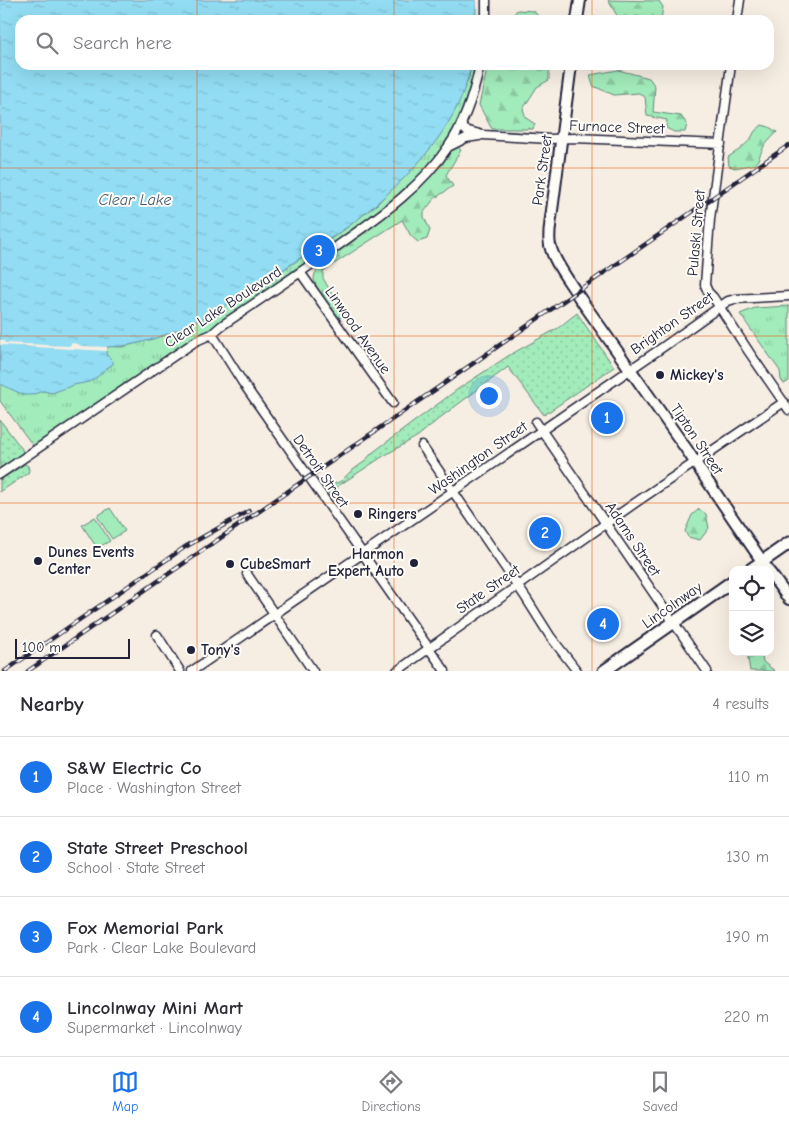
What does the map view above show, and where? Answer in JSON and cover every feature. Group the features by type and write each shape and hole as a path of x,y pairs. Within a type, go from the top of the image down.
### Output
{"main road":[{"path":"765,566 789,543"},
{"name":"Lincolnway","path":"604,671 729,585"}],"street":[{"path":"486,0 486,15"},
{"path":"578,15 580,0"},
{"path":"738,15 740,0"},
{"name":"Clear Lake Boulevard","path":"0,474 196,341 212,334 368,225 400,200 449,146 461,124 476,84 479,70"},
{"name":"Park Street","path":"565,276 553,255 549,234 570,70"},
{"name":"Pulaski Street","path":"730,70 710,219 705,285 789,410"},
{"name":"Furnace Street","path":"461,124 465,130 483,135 547,139 574,138 721,144"},
{"name":"Furnace Street","path":"449,146 466,138 483,135"},
{"name":"Linwood Avenue","path":"300,272 393,403"},
{"name":"Tipton Street","path":"565,276 765,566"},
{"name":"Brighton Street","path":"630,369 728,301 789,296"},
{"name":"Detroit Street","path":"212,334 243,383 445,671"},
{"name":"Washington Street","path":"192,671 630,369"},
{"name":"State Street","path":"397,671 606,523 784,402"},
{"name":"Adams Street","path":"536,422 707,671"},
{"path":"422,446 550,636 576,671"},
{"path":"247,574 312,671"},
{"path":"774,578 789,599"},
{"path":"157,636 180,671"}],"green space":[{"path":"608,0 659,1 663,7 662,15 617,15"},
{"path":"517,10 534,11 537,15 514,15"},
{"path":"470,70 477,70 458,123 442,150 419,178 392,202 208,331 194,338 34,447 0,401 0,340 122,347 152,339 183,327 252,290 341,232 376,205 411,170 436,140 469,78"},
{"path":"486,70 549,70 549,80 537,87 523,109 526,118 535,124 533,129 492,129 479,105"},
{"path":"618,70 649,78 655,86 653,112 681,116 687,124 685,132 674,132 666,128 667,120 647,116 645,97 639,93 614,95 593,86 590,75"},
{"path":"762,125 777,132 764,146 756,164 735,168 729,166 728,157 750,140 755,131"},
{"path":"458,147 461,150 446,175 453,186 434,199 424,212 424,217 430,230 427,239 418,242 411,236 402,220 323,271 323,278 344,315 340,318 317,288 314,277 317,270 422,184 442,165 453,148"},
{"path":"789,306 789,381 784,384 781,380 780,371 740,314 755,308"},
{"path":"577,313 614,367 544,415 508,367 418,436 338,486 336,492 330,496 325,486 341,481 372,453 458,389 508,356 558,328"},
{"path":"0,420 23,453 0,469"},
{"path":"25,464 28,466 28,473 0,492 0,480"},
{"path":"110,508 125,531 112,539 97,516"},
{"path":"699,509 706,514 709,528 700,540 688,537 685,531 692,515"},
{"path":"95,517 110,541 97,548 82,525"},
{"path":"748,656 762,656 763,662 775,671 750,671"}],"water":[{"name":"Clear Lake","path":"0,0 476,0 476,15 15,15 15,70 470,70 466,85 448,123 423,158 367,212 329,240 207,316 156,338 131,345 107,347 106,354 113,361 113,364 89,382 52,393 43,391 31,395 24,395 0,384"}],"pier":[{"path":"0,340 3,340 5,343 69,346 72,343 81,346 107,347 107,351 0,345"}],"railway":[{"path":"28,671 789,145"},
{"path":"5,671 185,547 249,511"}],"place":[{"name":"Fox Memorial Park","path":"319,251"},
{"name":"Mickey's","path":"660,375"},
{"name":"S&W Electric Co","path":"607,418"},
{"name":"Ringers","path":"358,514"},
{"name":"State Street Preschool","path":"545,533"},
{"name":"Dunes Events Center","path":"38,561"},
{"name":"Harmon Expert Auto","path":"414,563"},
{"name":"CubeSmart","path":"230,564"},
{"name":"Lincolnway Mini Mart","path":"603,624"},
{"name":"Tony's","path":"191,650"}]}
